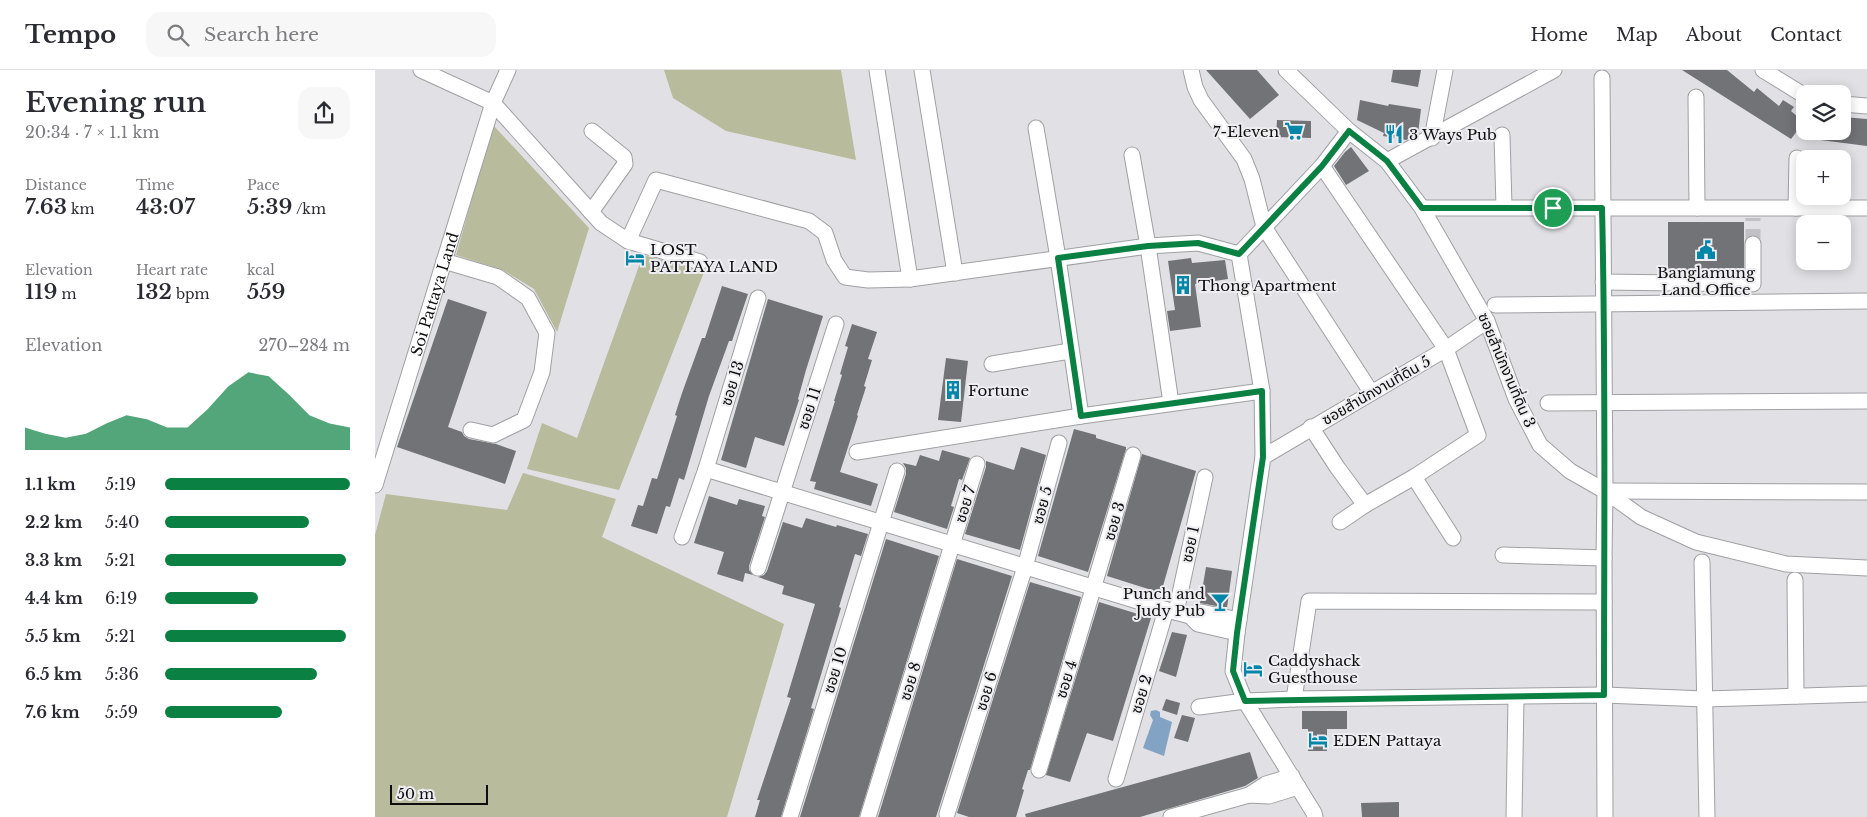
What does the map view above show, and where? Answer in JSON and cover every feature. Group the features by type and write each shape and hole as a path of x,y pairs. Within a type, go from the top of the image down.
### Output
{"street":[{"path":"421,70 493,103 601,223 629,241 700,262"},
{"name":"Soi Pattaya Land","path":"375,485 493,103 508,70"},
{"path":"877,70 910,278"},
{"path":"922,70 955,273"},
{"path":"1191,70 1195,87 1201,100 1246,164 1252,179 1264,227 1371,392"},
{"name":"ซอยสำนักงานที่ดิน 3","path":"1286,70 1349,131 1387,161 1422,208 1487,321 1516,399 1540,445 1570,471 1605,491 1641,517 1696,542 1786,564 1867,568"},
{"path":"1432,138 1445,70"},
{"path":"1387,161 1554,70"},
{"path":"1763,70 1796,90"},
{"path":"1602,78 1605,402 1605,817"},
{"path":"1696,97 1697,208"},
{"path":"1851,105 1867,106"},
{"path":"1036,128 1058,258 1081,416"},
{"path":"591,212 626,161 624,156 592,131"},
{"path":"1239,254 1322,166 1349,131"},
{"path":"1502,135 1504,208"},
{"path":"1132,155 1148,246 1171,403"},
{"path":"1322,166 1446,348 1478,436 1340,522"},
{"path":"629,241 656,180 809,221 825,234 835,260 845,277 868,280 955,273 1148,246 1198,243 1239,254"},
{"path":"1422,208 1697,208 1753,213 1797,208 1867,208"},
{"path":"1603,282 1753,284 1753,244"},
{"path":"1239,254 1262,391 1263,457 1233,671 1245,701 1315,817"},
{"path":"444,261 498,278 521,293 528,298 547,333 542,372 524,420 493,435 471,430"},
{"name":"ซอย 13","path":"682,537 706,469 758,298"},
{"path":"1495,305 1867,301"},
{"name":"ซอยสำนักงานที่ดิน 5","path":"1263,457 1446,348 1487,321"},
{"name":"ซอย 11","path":"758,568 836,324"},
{"path":"992,364 1071,351"},
{"path":"857,452 1081,416 1262,391"},
{"path":"1548,403 1867,401"},
{"path":"1311,427 1365,505"},
{"name":"ซอย 5","path":"1025,567 1059,443"},
{"name":"ซอย 3","path":"1094,588 1133,454"},
{"name":"ซอย 7","path":"953,545 977,464"},
{"path":"706,469 1177,613 1201,612 1238,626"},
{"name":"ซอย 10","path":"790,817 897,471"},
{"name":"ซอย 1","path":"1177,613 1205,477"},
{"path":"1414,477 1453,538"},
{"path":"1605,491 1867,492"},
{"name":"ซอย 8","path":"868,817 953,545"},
{"path":"1503,555 1604,558"},
{"path":"1702,562 1707,817"},
{"name":"ซอย 6","path":"947,814 1025,567"},
{"path":"1795,580 1796,696"},
{"name":"ซอย 4","path":"1039,770 1094,588"},
{"path":"1294,699 1309,602 1604,602"},
{"name":"ซอย 2","path":"1116,778 1177,613"},
{"path":"1199,708 1245,701 1294,699 1604,695 1705,699 1867,694"},
{"path":"1514,817 1516,697"},
{"path":"1171,817 1249,795 1266,784 1295,781"}],"green space":[{"path":"664,70 841,70 856,160 726,131 673,98"},
{"path":"493,125 589,228 557,332 534,289 503,270 456,255"},
{"path":"643,255 704,272 619,490 527,469 542,423 577,438"},
{"path":"523,473 616,499 602,537 784,624 727,817 375,817 375,535 386,494 507,510"}],"water":[{"path":"1156,710 1160,712 1160,717 1172,722 1164,756 1143,748 1153,720 1150,715 1151,711"}],"building":[{"path":"1206,70 1257,70 1279,95 1250,119"},
{"path":"1393,70 1421,70 1418,87 1391,82"},
{"path":"1682,70 1727,70 1754,92 1757,88 1779,106 1783,100 1794,107 1791,111 1796,115 1796,132 1791,139"},
{"path":"1360,100 1388,106 1389,104 1421,109 1418,134 1406,140 1383,136 1384,133 1357,120"},
{"path":"1851,118 1867,119 1867,146 1820,140 1851,140"},
{"name":"7-Eleven","path":"1277,120 1311,121 1311,138 1276,137"},
{"path":"1351,147 1369,171 1346,185 1334,166"},
{"name":"Banglamung Land Office","path":"1668,222 1744,222 1744,274 1668,273"},
{"name":"Thong Apartment","path":"1191,258 1192,263 1225,260 1228,279 1195,284 1201,327 1170,331 1167,311 1175,310 1168,261"},
{"path":"722,286 748,294 732,341 729,341 709,396 684,480 679,478 670,507 666,506 657,534 631,526 638,505 643,506 652,478 657,479 677,416 675,415 682,393 702,338 705,338"},
{"path":"448,299 487,312 448,427 462,432 469,439 496,444 516,451 505,484 397,447"},
{"path":"768,299 823,316 784,446 755,437 746,468 721,460"},
{"path":"852,324 877,332 868,359 872,360 864,386 866,387 840,472 878,484 871,506 814,489 816,482 810,481 842,375 840,374 848,347 845,346"},
{"name":"Fortune","path":"946,358 968,361 961,422 938,420"},
{"path":"1074,429 1096,435 1096,438 1126,447 1088,572 1038,556"},
{"path":"1021,447 1046,455 1020,550 965,534 986,467 986,461 1014,470"},
{"path":"942,450 970,458 962,480 959,479 951,506 954,507 947,529 894,512 906,474 906,468 903,463 916,466 920,455 939,461"},
{"path":"1142,454 1196,471 1161,593 1107,576"},
{"path":"709,496 737,505 739,499 765,506 762,516 765,517 749,566 749,570 753,575 745,573 743,582 717,574 724,552 694,543"},
{"path":"806,518 868,534 861,556 855,554 811,708 814,709 781,817 755,817 760,800 757,800 791,698 787,697 815,604 782,594 784,586 758,577 764,575 767,571 783,522 802,528"},
{"path":"886,539 939,556 859,817 800,817"},
{"path":"957,559 1012,576 936,817 878,817"},
{"path":"1206,567 1232,571 1227,608 1200,603"},
{"path":"1030,582 1081,597 1030,770 1028,770 1022,789 1024,790 1016,817 969,817 957,813"},
{"path":"1099,602 1151,618 1113,741 1087,733 1070,782 1046,775"},
{"path":"1172,632 1187,635 1176,677 1159,671"},
{"path":"1166,699 1180,703 1177,715 1162,710"},
{"name":"EDEN Pattaya","path":"1302,711 1347,711 1347,729 1327,729 1327,751 1308,751 1308,729 1302,729"},
{"path":"1182,715 1195,718 1188,742 1174,738"},
{"path":"1250,752 1258,778 1245,786 1140,817 1026,817 1025,814"},
{"path":"1399,802 1399,817 1362,817 1361,803"}],"tunnel":[{"path":"1753,218 1753,244"}],"place":[{"name":"7-Eleven","path":"1294,131"},
{"name":"3 Ways Pub","path":"1394,134"},
{"name":"Banglamung Land Office","path":"1706,250"},
{"name":"LOST PATTAYA LAND","path":"635,258"},
{"name":"Thong Apartment","path":"1183,285"},
{"name":"Fortune","path":"953,390"},
{"name":"Punch and Judy Pub","path":"1220,602"},
{"name":"Caddyshack Guesthouse","path":"1253,669"},
{"name":"EDEN Pattaya","path":"1318,740"}],"route":[{"path":"1349,131 1387,161 1422,208 1553,208 1602,208 1605,491 1604,695 1245,701 1233,671 1263,457 1262,391 1081,416 1058,258 1148,246 1198,243 1239,254 1322,166 1349,131"}]}
